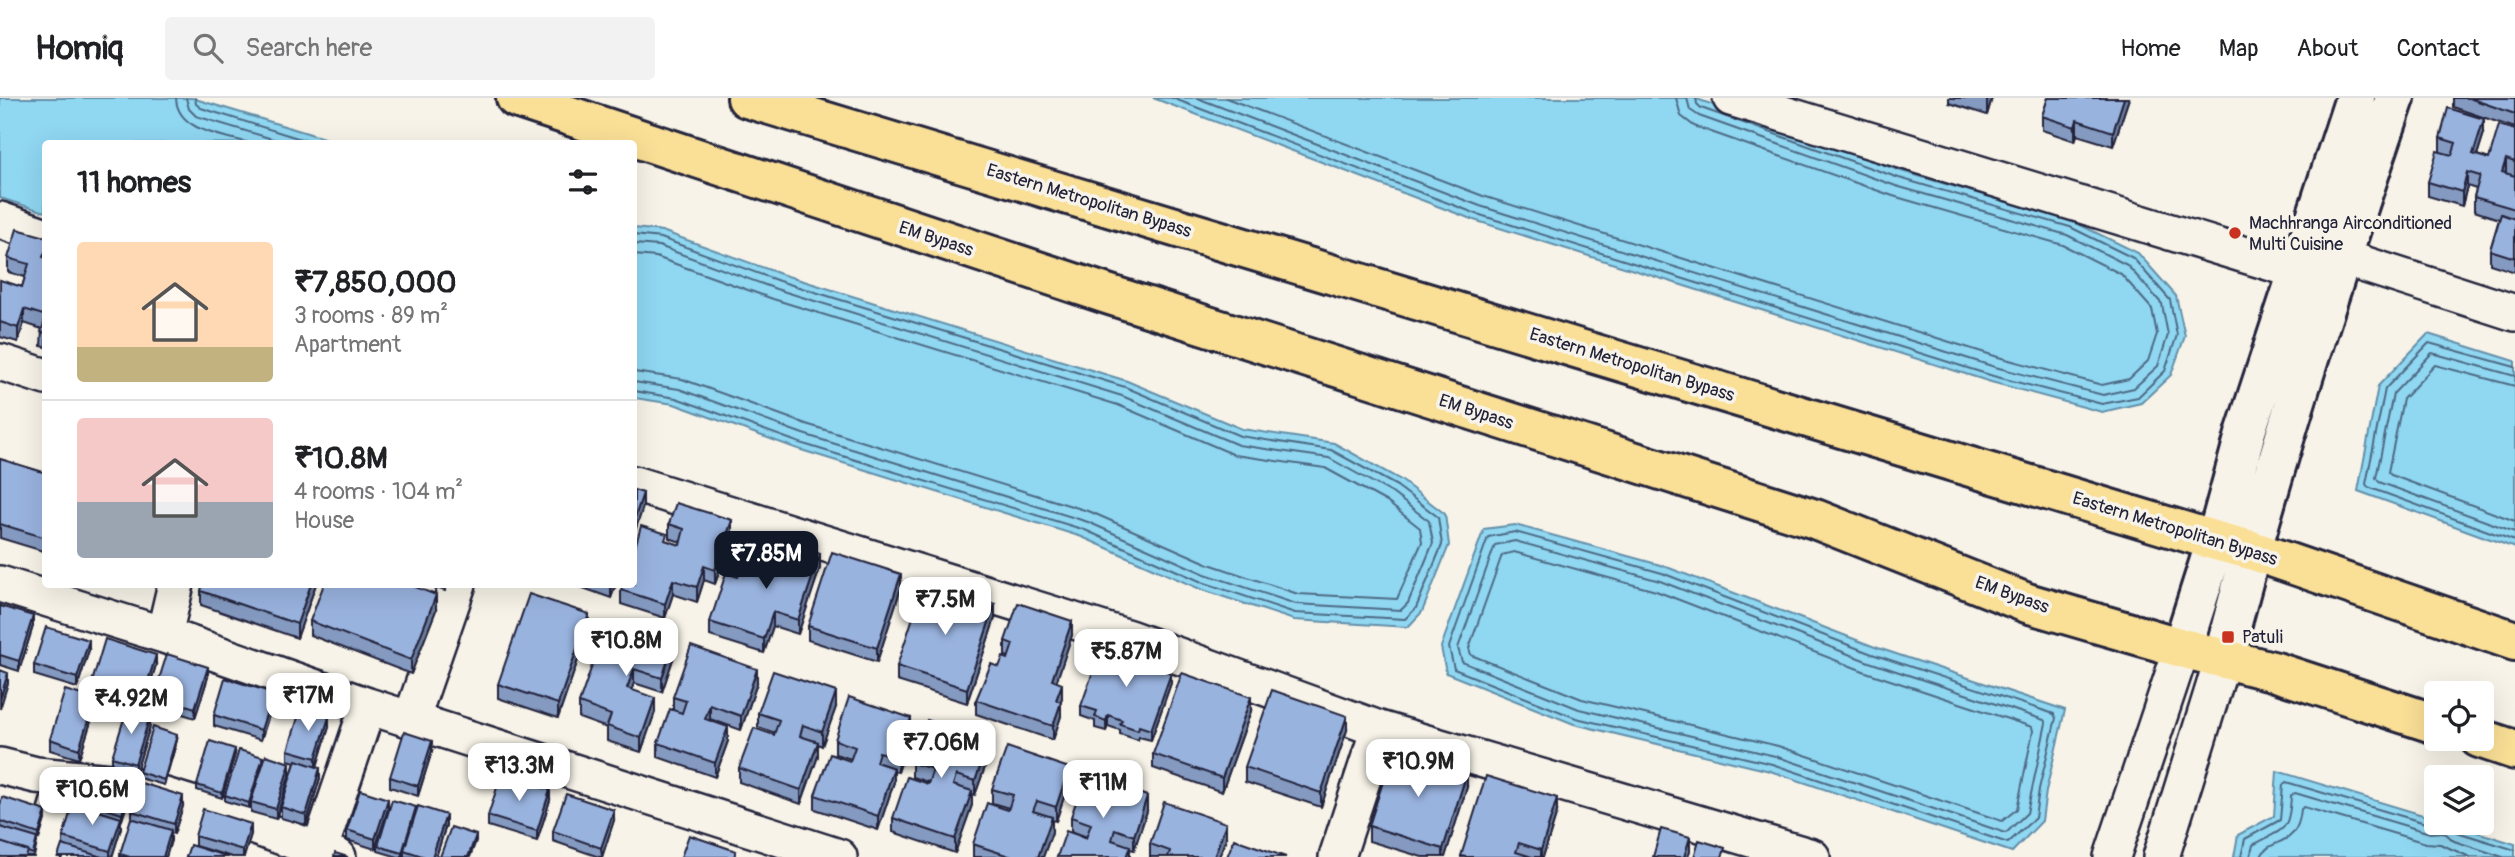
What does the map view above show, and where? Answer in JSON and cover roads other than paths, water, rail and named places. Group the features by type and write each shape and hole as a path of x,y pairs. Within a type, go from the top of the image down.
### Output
{"main road":[{"name":"EM Bypass","path":"516,98 584,133 607,140"},
{"name":"Eastern Metropolitan Bypass","path":"747,98 2234,545 2515,641"},
{"path":"2223,658 2246,431 2355,98"},
{"path":"2182,648 2234,545 2341,257 2395,98"},
{"name":"EM Bypass","path":"637,149 1815,519 2028,603 2276,672 2424,720"},
{"path":"2494,743 2515,750"}],"street":[{"path":"1731,98 2298,271"},
{"path":"0,220 42,235"},
{"path":"2341,257 2515,313"},
{"path":"0,362 42,376"},
{"path":"637,485 1129,638 1379,729 1812,857"},
{"path":"0,584 164,635 368,706 824,855"},
{"path":"164,635 175,588"},
{"path":"411,720 456,588"},
{"path":"2112,857 2182,648"},
{"path":"2161,857 2223,658"},
{"path":"0,766 36,775 122,783 194,805 325,855 368,706"},
{"path":"1337,857 1379,729"},
{"path":"42,857 66,779"},
{"path":"178,857 194,805"}],"water":[{"path":"0,98 192,98 330,140 42,140 42,211 0,198"},
{"path":"1153,98 1694,98 1901,171 2072,221 2138,253 2176,296 2185,336 2171,375 2141,403 2102,412 1991,382 1474,220"},
{"path":"637,228 662,231 781,274 1127,381 1242,429 1334,443 1401,480 1445,514 1449,545 1422,612 1408,627 1294,620 1200,589 1082,537 798,449 674,404 637,398"},
{"path":"2428,334 2515,361 2515,548 2358,491 2378,386"},
{"path":"1515,525 1664,566 1875,647 2065,710 2046,791 2042,821 2012,852 1770,771 1574,724 1446,673 1441,647 1484,529"},
{"path":"2277,771 2424,815 2424,835 2486,835 2515,844 2515,857 2234,857 2238,835 2274,816"}],"place":[{"name":"Machhranga Airconditioned Multi Cuisine","path":"2235,233"},
{"name":"Patuli","path":"2228,637"}]}
